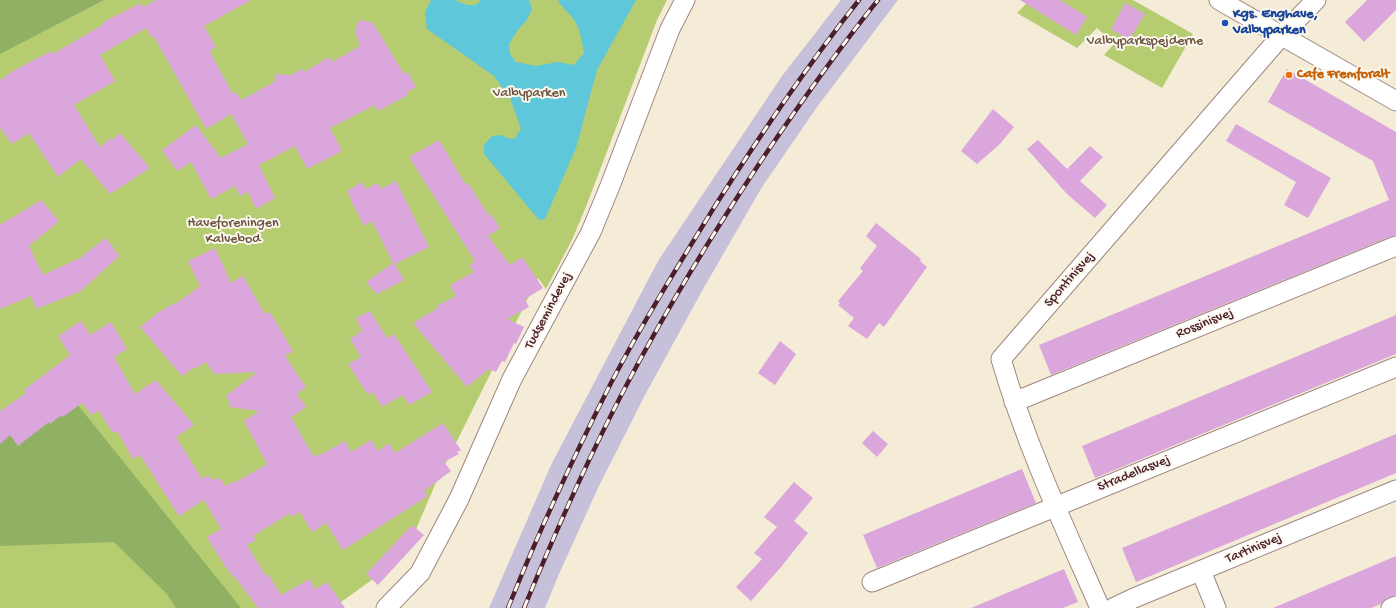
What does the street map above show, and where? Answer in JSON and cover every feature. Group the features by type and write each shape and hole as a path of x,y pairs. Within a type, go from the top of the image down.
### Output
{"street":[{"name":"Tudsemindevej","path":"386,608 420,573 460,499 512,379 591,232 670,29 685,0"},
{"path":"1219,0 1396,101"},
{"name":"Spontinisvej","path":"1100,608 1056,506 1014,402 1001,359 1282,35 1316,0"},
{"name":"Rossinisvej","path":"1014,402 1396,246"},
{"name":"Stradellasvej","path":"872,582 1396,367"},
{"name":"Tartinisvej","path":"1113,608 1396,490"},
{"path":"1201,571 1216,608"},
{"path":"1391,608 1396,606"}],"shaded area":[{"path":"841,0 898,0 817,107 762,187 702,291 645,395 598,488 545,608 489,608 551,465 658,261 782,76"}],"green space":[{"name":"Haveforeningen Kalvebod","path":"0,0 667,0 657,20 572,240 546,289 538,278 435,485 404,557 341,602 319,608 0,608"},
{"path":"0,0 104,0 0,54"},
{"name":"Valbyparkspejderne","path":"1030,0 1133,0 1193,34 1162,88 1104,55 1114,44 1097,28 1077,48 1017,13"},
{"path":"73,399 241,608 176,608 167,594 114,542 0,546 0,439"}],"water":[{"path":"431,0 455,0 467,5 476,5 481,0 529,0 532,10 509,44 510,54 516,62 536,66 558,62 574,65 584,53 577,25 558,0 636,0 597,70 576,148 545,219 539,220 484,154 484,145 492,136 500,135 511,139 515,138 521,129 510,98 494,76 427,29 425,12"}],"building":[{"path":"156,0 251,0 204,26 216,47 210,51 211,54 233,94 236,92 241,100 274,82 276,74 291,75 302,69 304,72 329,57 332,62 360,46 355,31 358,22 362,20 373,23 404,74 408,72 416,87 407,92 408,95 378,111 375,105 330,128 342,151 307,169 295,146 259,165 275,198 256,209 248,192 240,196 235,186 211,199 191,162 177,171 162,150 196,125 221,158 248,144 231,114 206,129 154,37 152,38 146,28 100,55 115,81 74,105 100,147 120,133 150,168 110,194 81,159 58,177 29,133 12,144 0,128 0,80 13,71 51,51 53,54 104,24 103,22 141,3 143,7"},
{"path":"1020,0 1060,0 1087,17 1076,35"},
{"path":"1367,0 1396,0 1396,10 1364,42 1345,22"},
{"name":"Valbyparkspejderne","path":"1125,3 1145,14 1129,40 1111,29"},
{"path":"1287,69 1396,132 1396,235 1051,375 1039,345 1389,200 1373,161 1268,102"},
{"path":"993,109 1014,127 1000,144 977,164 961,151"},
{"path":"1236,124 1331,178 1308,218 1284,205 1296,182 1226,141"},
{"path":"439,140 466,185 468,183 489,216 491,214 500,228 488,236 510,265 522,257 543,288 525,299 529,307 507,319 524,327 505,362 502,361 496,372 489,369 467,387 413,323 438,308 437,306 456,296 450,285 474,272 469,266 475,261 409,157"},
{"path":"1038,140 1067,169 1090,146 1103,157 1080,181 1107,205 1095,218 1067,194 1027,149"},
{"path":"396,181 429,247 395,264 404,280 377,294 366,282 393,263 372,221 364,226 347,191 362,182 366,189 378,183 381,189"},
{"path":"41,200 59,221 29,246 43,275 84,256 83,255 106,238 119,256 81,291 36,309 31,296 0,309 0,225"},
{"path":"876,223 921,259 920,261 927,267 884,327 879,323 867,339 848,326 854,318 838,305 840,303 838,301 863,271 860,268 877,246 866,236"},
{"path":"215,248 231,283 243,276 265,314 270,312 293,351 285,356 306,387 297,394 306,407 291,417 313,456 316,454 318,456 345,441 351,452 371,440 378,451 389,443 395,453 443,423 461,450 457,452 459,454 444,462 451,471 424,491 428,496 343,550 326,523 312,532 300,512 292,517 290,513 253,536 256,540 247,545 266,576 268,574 281,595 310,579 315,589 327,582 345,608 258,608 235,577 233,577 226,568 207,537 221,529 204,500 179,516 140,455 133,459 117,431 113,433 98,410 92,415 82,403 63,417 62,415 50,424 49,422 18,446 10,435 0,444 0,411 26,393 24,390 70,355 58,336 81,321 90,335 111,322 127,349 114,357 135,394 156,380 194,425 176,437 202,479 208,475 212,480 218,478 219,480 221,479 225,486 235,481 236,482 267,464 244,421 259,411 229,407 229,401 226,396 257,372 214,374 206,362 195,369 194,367 182,376 140,327 161,310 162,311 173,303 174,305 200,286 188,261"},
{"path":"370,311 387,338 394,334 432,392 409,405 403,395 382,407 373,392 368,395 348,364 361,357 350,339 362,331 356,318"},
{"path":"1396,315 1396,354 1095,478 1082,446"},
{"path":"780,341 796,354 775,385 758,373"},
{"path":"873,431 888,444 877,457 862,443"},
{"path":"1396,434 1396,473 1136,582 1122,548"},
{"path":"1022,469 1036,503 877,568 863,535"},
{"path":"794,482 813,498 794,521 808,533 751,601 736,587 762,559 754,553 777,527 764,517"},
{"path":"412,525 424,535 378,585 366,574"},
{"path":"1396,556 1396,595 1387,598 1381,604 1371,608 1273,608"},
{"path":"1064,569 1078,602 1063,608 971,608"}],"railway":[{"path":"508,608 557,494 611,383 648,315 749,153 802,75 859,0"},
{"path":"524,608 585,468 642,355 713,236 769,149 849,36 878,0"}],"place":[{"name":"Kgs. Enghave, Valbyparken","path":"1225,23"},
{"name":"Cafe Fremforalt","path":"1289,75"}],"park label":[{"name":"Valbyparken","path":"529,94"}]}
